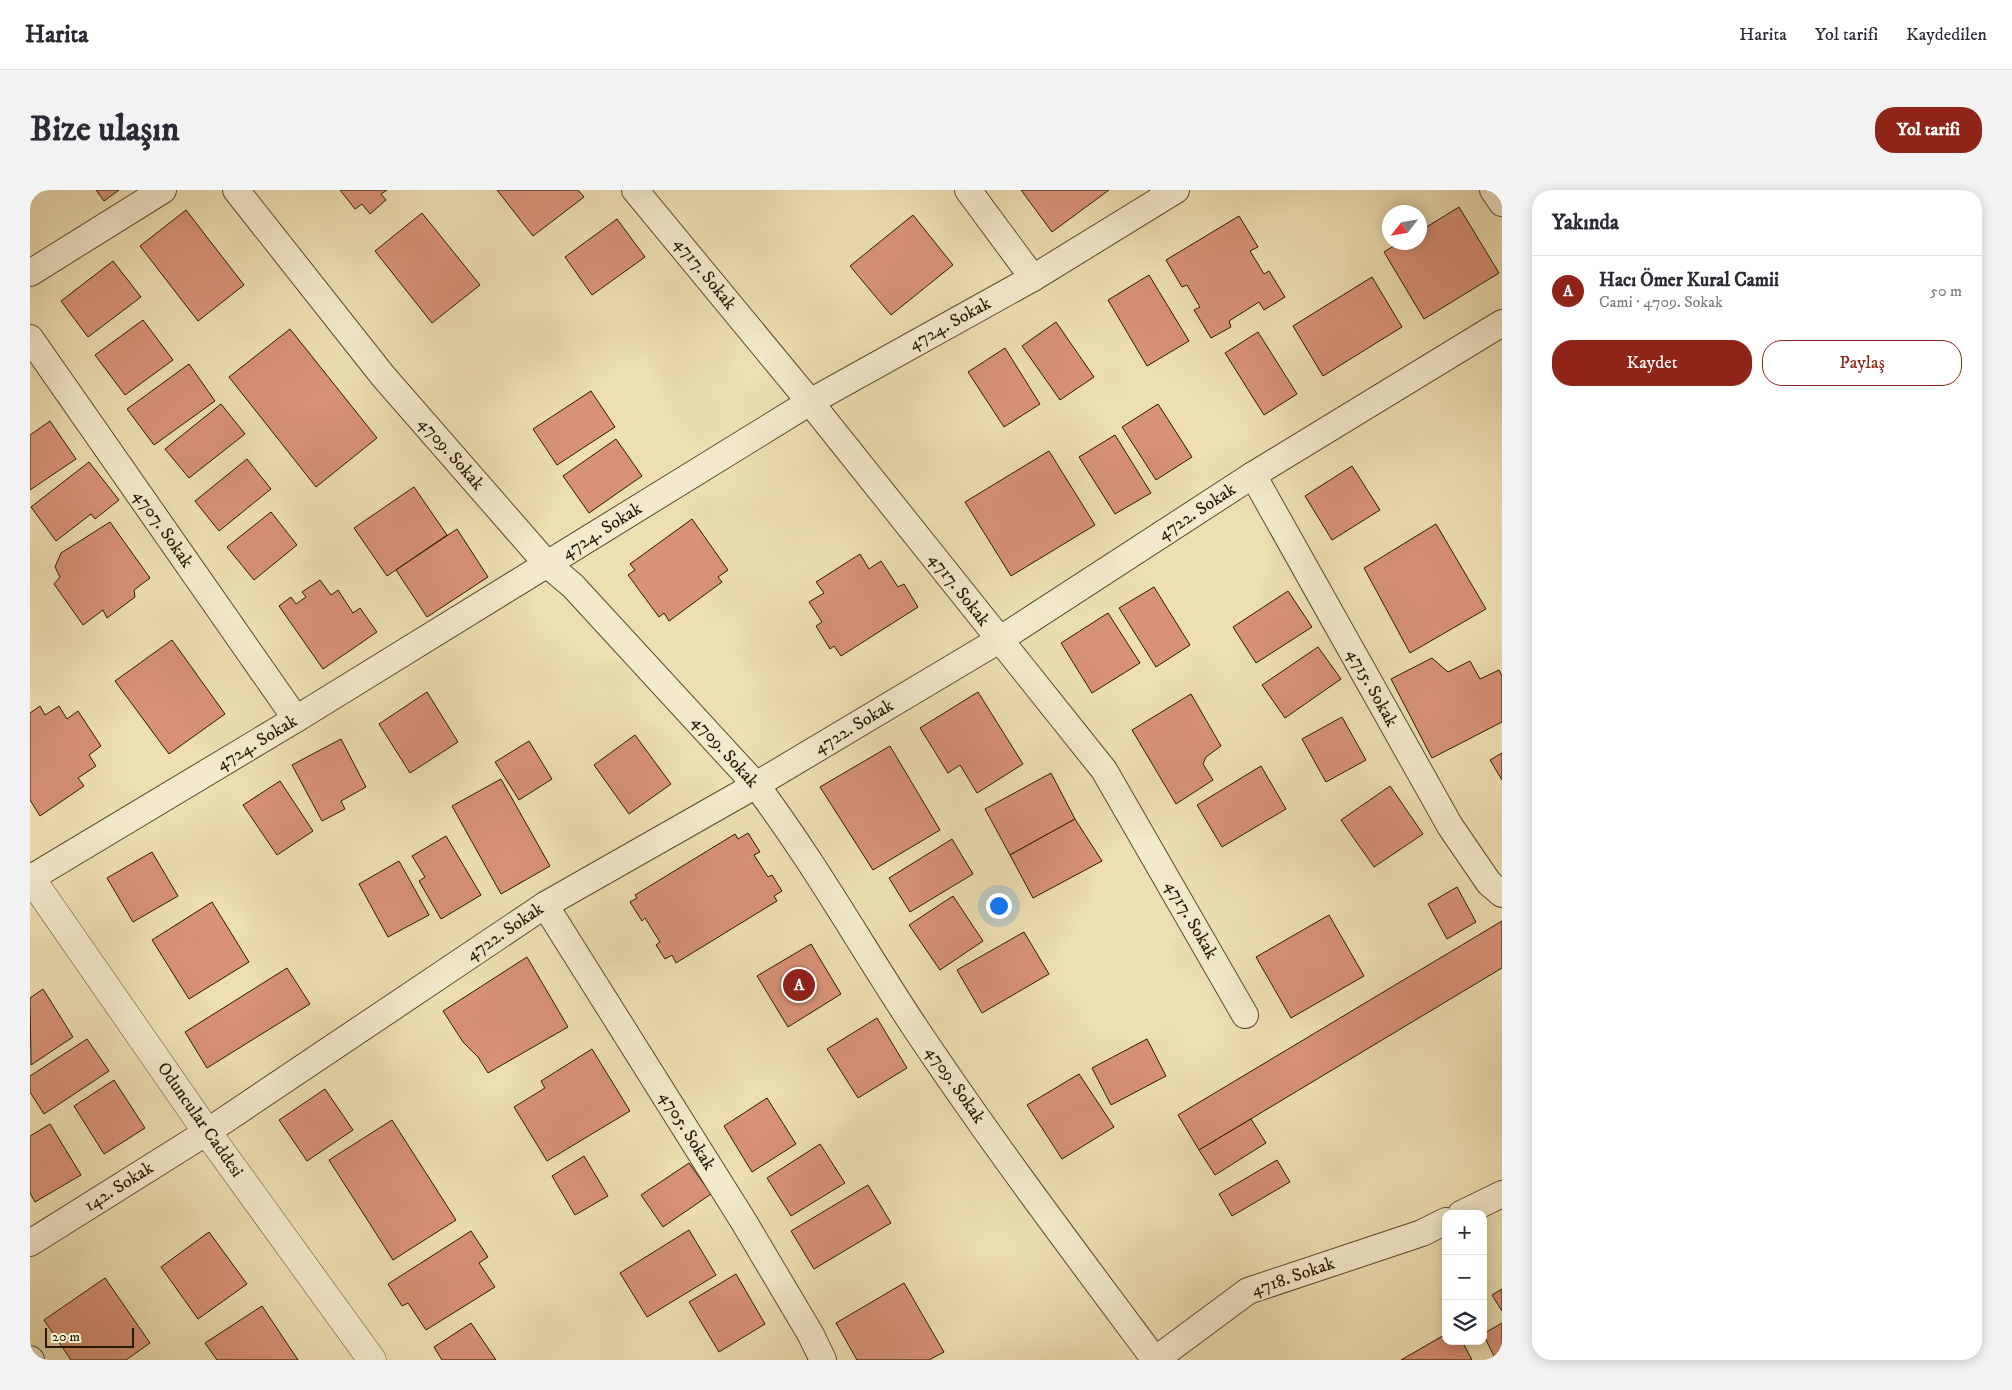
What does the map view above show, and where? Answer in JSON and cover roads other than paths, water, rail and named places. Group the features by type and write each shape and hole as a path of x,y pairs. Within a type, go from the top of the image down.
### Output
{"street":[{"path":"30,273 163,190"},
{"name":"4709. Sokak","path":"236,190 383,376 547,564 573,586 756,785 782,819 914,1026 1037,1203 1155,1360"},
{"name":"4717. Sokak","path":"635,190 810,402 1104,770 1245,1015"},
{"path":"968,190 1033,278"},
{"name":"4724. Sokak","path":"30,878 296,719 810,402 1033,278 1176,190"},
{"path":"1493,190 1502,203"},
{"name":"4722. Sokak","path":"208,1132 545,905 756,785 999,640 1252,476 1498,333"},
{"name":"4707. Sokak","path":"30,338 296,719"},
{"name":"4715. Sokak","path":"1252,476 1450,826 1489,883 1502,894"},
{"name":"Oduncular Caddesi","path":"30,878 208,1132 372,1360"},
{"name":"4705. Sokak","path":"545,905 744,1222 811,1335 823,1360"},
{"name":"142. Sokak","path":"30,1243 208,1132"},
{"path":"1470,1210 1502,1194"},
{"name":"4718. Sokak","path":"1155,1360 1248,1291 1422,1232 1442,1223"}],"place":[{"name":"Hacı Ömer Kural Camii","path":"799,985"}]}
